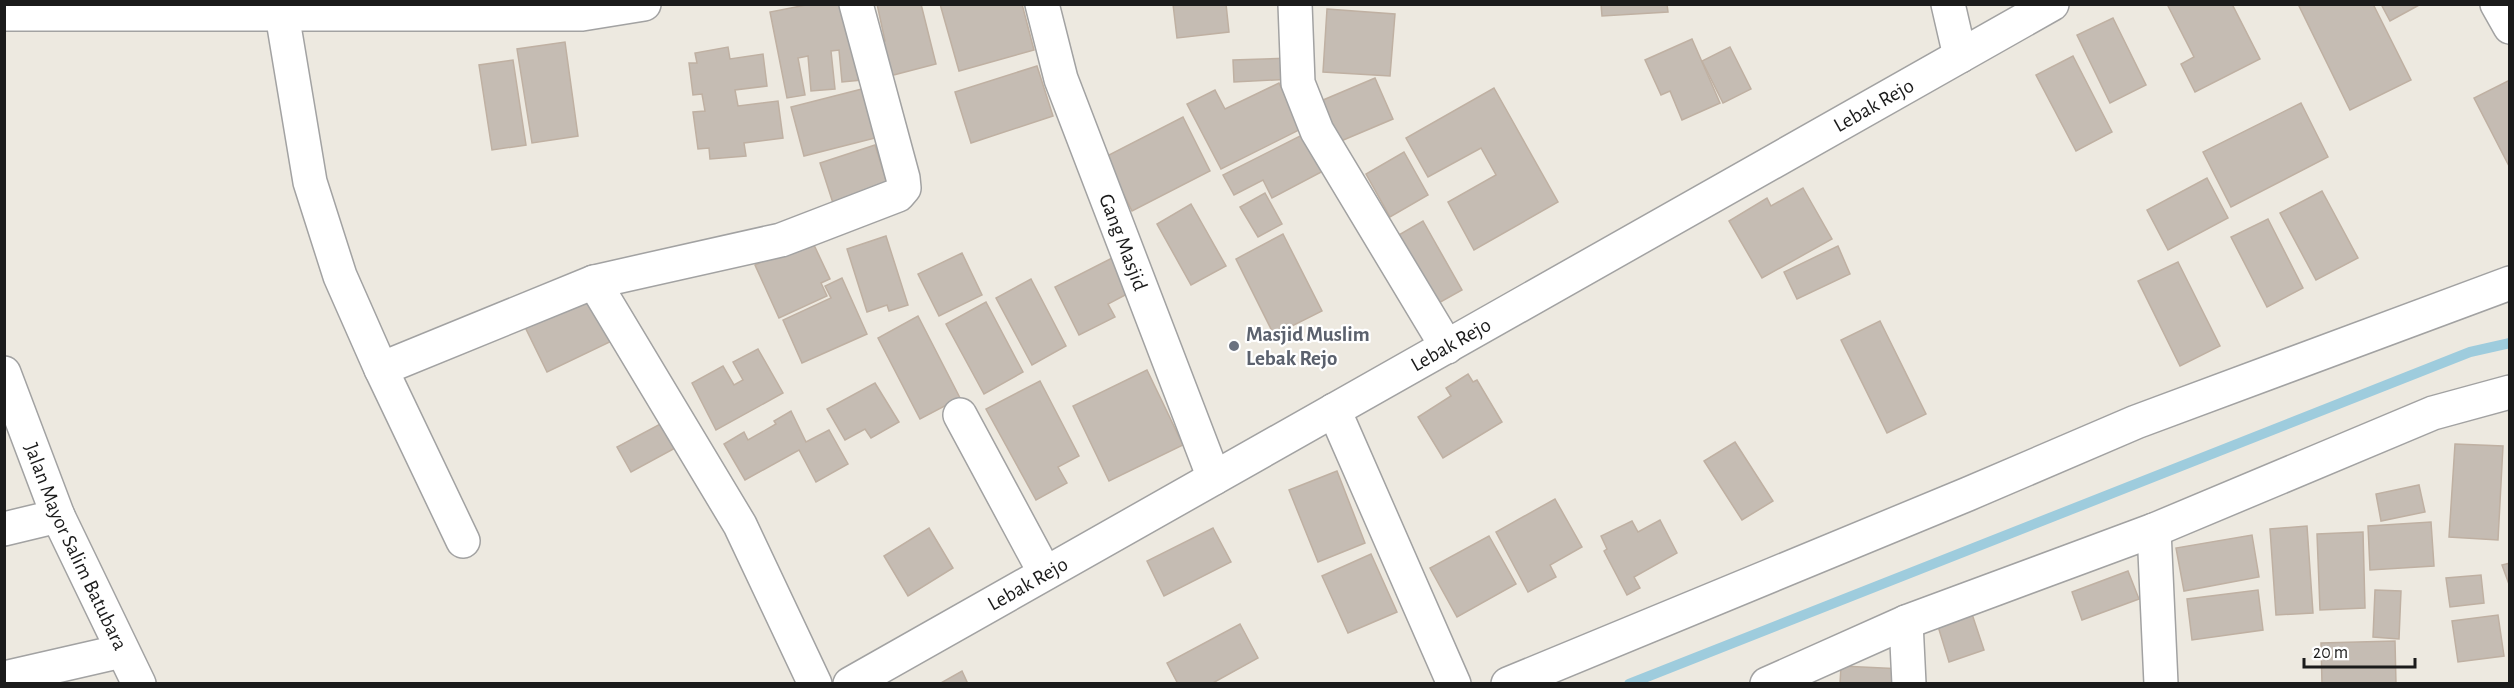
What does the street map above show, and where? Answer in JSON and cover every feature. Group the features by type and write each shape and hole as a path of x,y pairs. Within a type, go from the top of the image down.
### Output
{"street":[{"path":"4,14 582,14 604,8 644,4"},
{"path":"381,369 594,282 781,240 898,195 904,188 903,177 856,4"},
{"name":"Gang Masjid","path":"1042,4 1061,79 1214,478"},
{"path":"1295,4 1298,83 1313,123 1447,347"},
{"path":"1948,4 1960,56"},
{"name":"Lebak Rejo","path":"850,684 2052,4"},
{"path":"2497,4 2510,27"},
{"path":"282,14 310,182 340,276 381,369 463,541"},
{"path":"594,282 740,525 815,684"},
{"path":"1508,684 2136,422 2510,283"},
{"name":"Jalan Mayor Salim Batubara","path":"4,373 58,516 139,684"},
{"path":"1767,684 1906,622 2154,530 2433,413 2510,392"},
{"path":"1334,410 1454,684"},
{"path":"960,415 1045,573"},
{"path":"4,529 58,516"},
{"path":"2154,530 2161,684"},
{"path":"1906,622 1909,684"},
{"path":"4,678 122,651"}],"building":[{"path":"811,4 851,4 862,80 842,82 839,50 831,51 835,89 811,91 808,56 798,58 805,95 787,98 770,12"},
{"path":"877,4 921,4 936,64 882,78 873,44 885,41"},
{"path":"940,4 1022,4 1034,50 959,71"},
{"path":"1173,4 1226,4 1229,32 1177,38"},
{"path":"1601,4 1667,4 1668,12 1602,16"},
{"path":"2167,4 2232,4 2260,59 2195,92 2181,64 2194,57"},
{"path":"2298,4 2373,4 2411,80 2350,110"},
{"path":"2381,4 2421,4 2390,21"},
{"path":"1327,9 1395,14 1390,76 1323,72"},
{"path":"2113,18 2146,85 2110,103 2077,35"},
{"path":"1692,39 1720,103 1682,120 1670,91 1661,95 1645,60"},
{"path":"565,42 578,136 532,143 517,49"},
{"path":"728,47 730,59 763,54 767,86 735,90 738,106 778,101 783,138 744,143 746,156 710,159 709,148 698,149 693,112 705,111 702,94 693,95 689,63 697,63 695,53"},
{"path":"1730,47 1751,89 1723,103 1702,61"},
{"path":"2073,56 2112,132 2076,151 2036,75"},
{"path":"1291,58 1292,79 1234,82 1233,60"},
{"path":"513,60 526,145 492,150 479,65"},
{"path":"1037,66 1053,116 971,143 955,92"},
{"path":"1375,78 1393,119 1334,144 1316,103"},
{"path":"2510,80 2510,168 2474,98"},
{"path":"1279,83 1301,129 1221,169 1187,104 1215,90 1225,109"},
{"path":"866,88 879,137 804,156 791,107"},
{"path":"1494,88 1558,202 1474,250 1448,202 1496,175 1481,148 1428,177 1406,138"},
{"path":"2301,103 2328,157 2231,207 2203,152"},
{"path":"1183,117 1210,171 1132,211 1105,157"},
{"path":"1310,131 1329,168 1272,198 1263,180 1234,195 1223,175"},
{"path":"875,145 888,186 833,203 820,163"},
{"path":"1404,152 1428,195 1390,217 1366,174"},
{"path":"2207,178 2228,218 2168,250 2147,210"},
{"path":"1803,188 1832,239 1762,278 1729,221 1767,198 1771,206"},
{"path":"2322,191 2358,258 2316,280 2280,213"},
{"path":"1265,193 1282,224 1258,237 1240,207"},
{"path":"1191,204 1226,266 1191,285 1157,224"},
{"path":"2268,219 2303,288 2267,307 2231,237"},
{"path":"1423,221 1462,290 1428,309 1390,240"},
{"path":"1283,234 1322,311 1274,335 1236,259"},
{"path":"886,236 908,305 889,311 887,305 867,312 847,249"},
{"path":"803,243 805,249 814,245 830,279 821,283 827,296 779,318 755,265"},
{"path":"1838,246 1850,274 1797,299 1784,272"},
{"path":"962,253 982,295 939,316 918,274"},
{"path":"1114,257 1131,292 1108,304 1115,317 1079,335 1055,287"},
{"path":"2178,262 2220,346 2180,366 2138,281"},
{"path":"842,278 867,334 802,363 783,320 831,298 825,286"},
{"path":"1031,279 1066,346 1032,365 996,298"},
{"path":"594,294 616,339 547,372 525,327"},
{"path":"986,302 1023,372 984,394 946,324"},
{"path":"918,316 960,398 920,419 878,338"},
{"path":"1880,321 1926,414 1887,433 1841,340"},
{"path":"758,349 783,393 716,430 692,383 723,366 734,385 743,380 733,362"},
{"path":"1147,370 1183,445 1109,481 1073,406"},
{"path":"1468,374 1473,382 1477,380 1502,422 1443,458 1418,417 1451,396 1446,388"},
{"path":"1040,381 1079,456 1058,467 1067,483 1036,500 986,409"},
{"path":"875,383 899,422 871,438 865,429 845,440 827,409"},
{"path":"791,411 806,442 829,430 848,464 816,482 799,450 745,480 724,444 744,432 748,440 776,424 774,421"},
{"path":"666,421 679,446 631,472 617,447"},
{"path":"1735,442 1773,501 1742,520 1704,461"},
{"path":"2455,444 2503,446 2498,540 2449,537"},
{"path":"1337,471 1365,543 1318,562 1289,490"},
{"path":"2419,485 2425,512 2381,521 2376,494"},
{"path":"1555,499 1582,547 1550,565 1556,577 1528,592 1496,532"},
{"path":"1660,520 1677,553 1634,577 1640,588 1627,595 1604,551 1607,549 1601,536 1632,521 1638,532"},
{"path":"2431,522 2434,566 2370,570 2368,526"},
{"path":"2307,526 2313,613 2276,615 2270,529"},
{"path":"929,528 953,568 908,596 884,556"},
{"path":"1213,528 1231,562 1164,596 1147,561"},
{"path":"2363,532 2365,608 2320,610 2317,534"},
{"path":"2252,535 2259,577 2184,591 2176,548"},
{"path":"1489,536 1516,584 1457,617 1430,568"},
{"path":"1371,554 1397,612 1348,633 1322,576"},
{"path":"2510,563 2510,587 2502,565"},
{"path":"2128,571 2139,599 2082,620 2072,592"},
{"path":"2481,575 2484,603 2450,607 2446,578"},
{"path":"2258,590 2263,630 2192,640 2187,599"},
{"path":"2375,590 2401,591 2399,639 2373,637"},
{"path":"1971,611 1984,650 1949,662 1937,623"},
{"path":"2498,615 2504,656 2458,662 2452,621"},
{"path":"1240,624 1258,658 1211,684 1178,684 1167,663"},
{"path":"2395,641 2396,684 2322,684 2321,643"},
{"path":"1841,666 1903,669 1902,684 1840,684"},
{"path":"962,671 968,684 939,684"}],"waterway":[{"path":"1629,684 2470,352 2510,343"}],"place":[{"name":"Masjid Muslim Lebak Rejo","path":"1234,346"}]}
